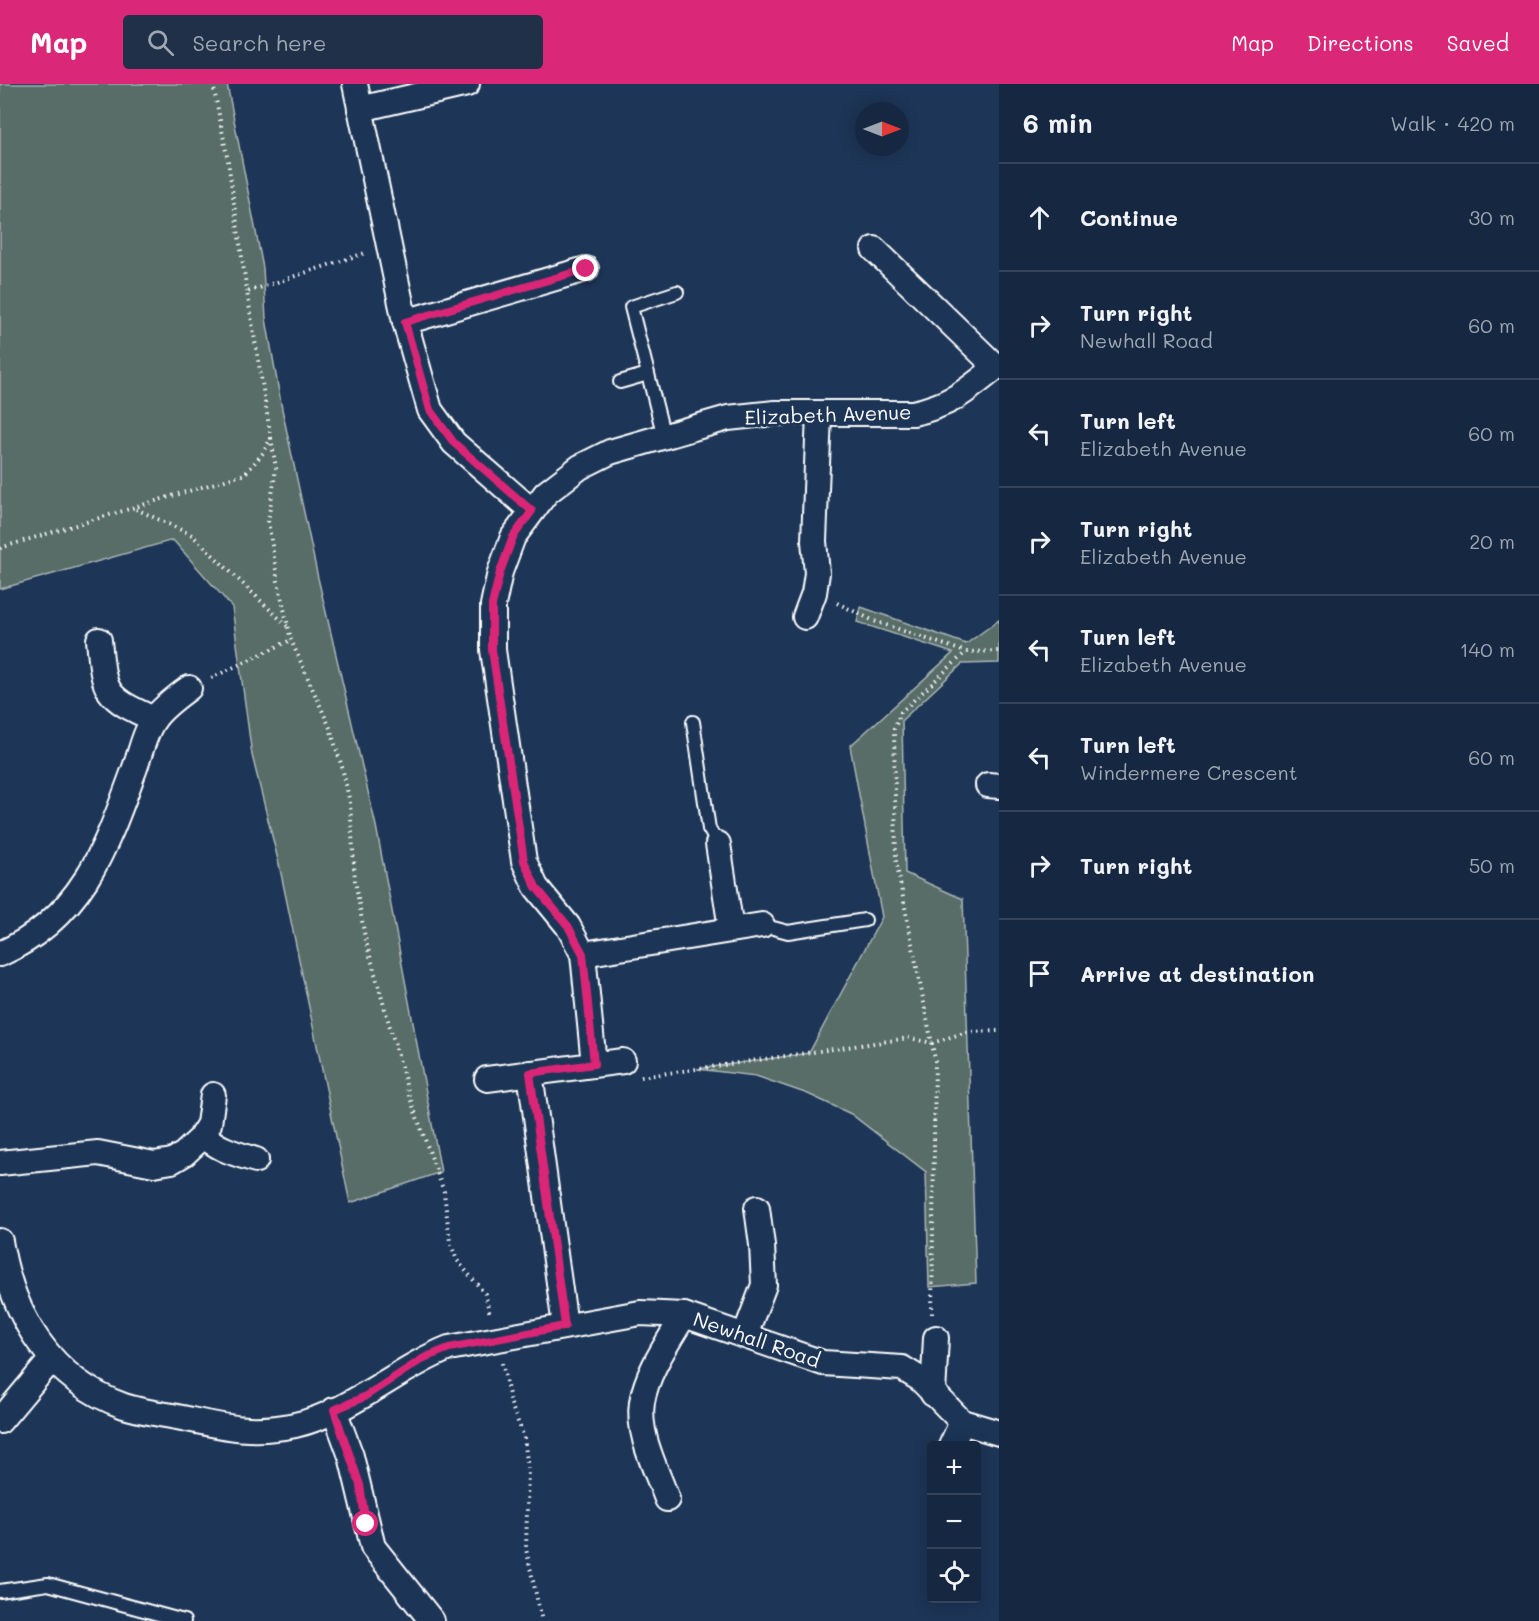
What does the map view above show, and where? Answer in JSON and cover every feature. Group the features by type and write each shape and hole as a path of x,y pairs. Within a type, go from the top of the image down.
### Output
{"street":[{"path":"355,84 405,322 430,410 461,450 532,511"},
{"path":"360,109 467,84"},
{"path":"874,249 997,366"},
{"path":"405,322 586,269"},
{"name":"Elizabeth Avenue","path":"594,1064 583,954 568,926 536,887 524,861 492,650 492,605 500,572 513,537 546,493 580,467 610,452 728,418 775,413 913,413 935,408 956,399 997,366"},
{"path":"805,617 814,593 817,573 814,541 819,414"},
{"path":"99,640 106,687 112,697 122,705 154,719"},
{"path":"0,954 47,925 73,900 95,869 109,839 154,719 189,688"},
{"path":"718,844 731,929"},
{"path":"583,954 762,925"},
{"path":"487,1079 623,1061"},
{"path":"530,1073 565,1326"},
{"path":"0,1163 98,1153 154,1164 172,1161 184,1154 203,1134 209,1124 213,1095"},
{"path":"203,1134 210,1142 226,1150 256,1160"},
{"path":"745,1335 764,1285 757,1208"},
{"name":"Newhall Road","path":"0,1240 7,1276 20,1313 51,1360 92,1392 126,1407 250,1431 296,1425 334,1410 364,1397 424,1358 449,1348 640,1313 684,1315 823,1363 902,1368 920,1379 962,1422 999,1433"},
{"path":"668,1499 646,1445 642,1403 648,1382 684,1315"},
{"path":"933,1394 936,1338"},
{"path":"0,1421 51,1360"},
{"path":"334,1410 360,1485 373,1547 432,1621"},
{"path":"953,1441 962,1422"}],"lane":[{"path":"664,437 630,307 677,292"},
{"path":"620,382 648,374"},
{"path":"693,722 709,829 718,844"},
{"path":"762,925 788,932 866,920"},
{"path":"0,1591 48,1584 184,1621"}],"path":[{"path":"213,84 228,161 276,468 268,521 288,627 291,640 330,728 342,767 350,803 355,880 365,938 409,1095 444,1192 450,1242 457,1260 485,1294 512,1404 524,1437 528,1469 526,1549 542,1621"},
{"path":"247,292 389,245"},
{"path":"0,548 245,474 271,438"},
{"path":"135,508 192,535 288,627"},
{"path":"814,593 874,621 966,652 999,651"},
{"path":"189,688 291,640"},
{"path":"936,1338 932,1320 935,1059 896,862 894,729 901,712 966,652"},
{"path":"623,1061 641,1077 909,1038 932,1043 967,1032 999,1031"}],"green space":[{"path":"0,84 227,84 263,268 266,319 282,409 318,578 376,826 441,1172 350,1203 279,864 252,755 232,607 173,540 0,589"},
{"path":"861,607 966,644 999,620 999,663 962,664 902,720 905,873 963,899 976,1283 929,1287 926,1172 851,1114 808,1094 756,1076 697,1069 809,1053 882,917 850,746 953,653 857,622"}],"route":[{"path":"366,1524 360,1485 334,1410 364,1397 424,1358 449,1348 565,1326 530,1073 594,1064 583,954 568,926 536,887 524,861 492,650 492,605 500,572 513,537 532,511 454,443 430,410 405,322 586,269"}]}
